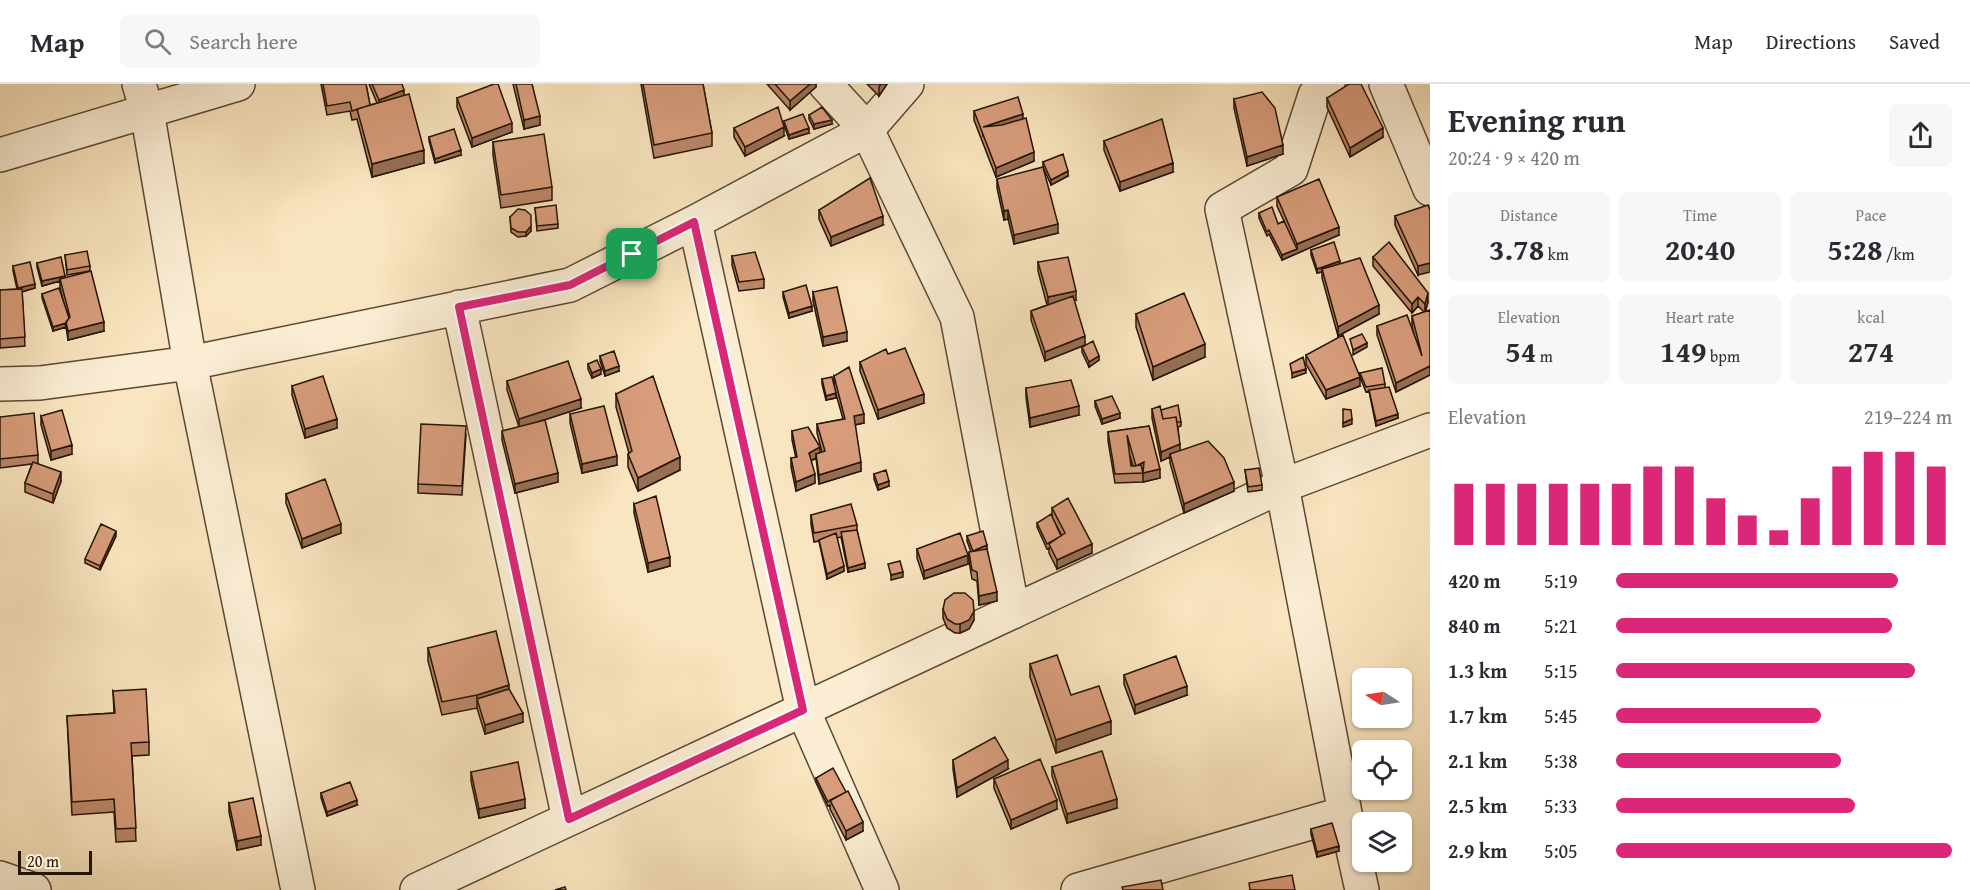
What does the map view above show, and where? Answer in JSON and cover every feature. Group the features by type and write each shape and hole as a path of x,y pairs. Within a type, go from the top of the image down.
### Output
{"street":[{"path":"0,155 148,93 238,84"},
{"path":"825,84 867,129 957,317 1013,612"},
{"path":"0,384 40,383 190,363 570,285 694,222 867,129 908,84"},
{"path":"1328,84 1315,95 1291,169 1222,209 1282,486 1362,890"},
{"path":"1386,84 1430,189"},
{"path":"148,93 190,363 298,890"},
{"path":"694,222 803,710 882,890"},
{"path":"459,307 569,819"},
{"path":"417,890 1282,486 1430,430"},
{"path":"1078,890 1345,813"},
{"path":"0,878 34,890"}],"building":[{"path":"323,84 366,84 370,105 352,111 350,102 327,106"},
{"path":"372,84 402,84 404,90 379,100"},
{"path":"498,84 512,123 472,138 457,98"},
{"path":"516,84 532,84 540,116 524,120"},
{"path":"643,84 703,84 712,133 654,145"},
{"path":"775,84 810,84 790,101"},
{"path":"1349,84 1361,84 1383,128 1350,148 1327,98"},
{"path":"1262,92 1275,108 1283,145 1247,157 1234,99"},
{"path":"409,94 424,150 372,164 357,109"},
{"path":"1018,97 1023,114 983,127 1002,125 1026,118 1034,152 996,168 974,111"},
{"path":"778,107 784,127 745,147 734,128"},
{"path":"822,107 832,120 814,124 809,115"},
{"path":"803,114 809,128 789,135 784,121"},
{"path":"1162,119 1173,163 1120,182 1104,141"},
{"path":"454,129 461,150 435,159 429,137"},
{"path":"544,134 552,187 501,195 493,142"},
{"path":"1063,154 1068,171 1051,180 1043,162"},
{"path":"1043,167 1058,224 1014,235 1008,210 1004,211 997,179"},
{"path":"870,178 883,216 831,237 819,210"},
{"path":"1319,179 1339,227 1297,244 1277,197"},
{"path":"556,205 558,224 537,226 535,208"},
{"path":"1428,205 1430,210 1430,263 1418,266 1395,216"},
{"path":"1272,207 1278,224 1284,221 1297,249 1282,255 1269,230 1267,232 1259,213"},
{"path":"518,209 525,210 531,215 531,226 526,232 518,232 511,228 510,217"},
{"path":"1334,242 1340,261 1317,269 1311,250"},
{"path":"1389,242 1428,293 1425,304 1418,297 1412,304 1373,257"},
{"path":"87,251 90,266 67,270 65,255"},
{"path":"755,252 764,279 739,282 732,256"},
{"path":"61,257 65,276 42,281 37,263"},
{"path":"1068,257 1076,291 1048,297 1038,262"},
{"path":"1360,258 1379,305 1338,327 1322,269"},
{"path":"30,262 35,284 18,288 13,266"},
{"path":"91,271 104,322 68,331 66,322 70,317 60,279"},
{"path":"806,285 812,306 789,313 783,292"},
{"path":"837,287 847,332 823,337 813,292"},
{"path":"59,288 69,318 66,323 53,327 42,294"},
{"path":"22,289 25,337 0,339 0,290"},
{"path":"1184,293 1205,344 1153,367 1136,314"},
{"path":"1073,296 1085,336 1045,352 1031,311"},
{"path":"1430,310 1430,366 1396,383 1377,326 1407,315 1422,356 1412,316"},
{"path":"1362,334 1367,343 1353,350 1350,339"},
{"path":"1343,335 1360,377 1326,390 1306,355"},
{"path":"1093,341 1099,356 1089,362 1082,347"},
{"path":"905,348 924,394 878,410 860,362 886,349 888,354"},
{"path":"614,351 619,366 605,371 600,356"},
{"path":"1303,357 1306,369 1292,373 1290,364"},
{"path":"597,360 601,369 592,373 588,364"},
{"path":"568,361 581,399 519,419 507,381"},
{"path":"849,367 864,414 854,416 861,462 819,475 816,454 825,451 817,424 845,419 834,376"},
{"path":"1382,368 1385,384 1366,387 1360,373"},
{"path":"323,376 337,419 305,429 292,386"},
{"path":"653,376 680,457 638,478 628,454 632,451 616,394"},
{"path":"832,377 836,393 826,396 822,379"},
{"path":"1071,380 1079,406 1030,418 1026,388"},
{"path":"1389,387 1398,414 1376,421 1369,390"},
{"path":"1112,396 1120,413 1102,419 1095,401"},
{"path":"1178,405 1181,422 1177,422 1176,417 1163,419 1161,410"},
{"path":"604,406 617,456 582,464 570,414"},
{"path":"1160,406 1163,419 1176,417 1180,444 1161,452 1152,409"},
{"path":"1343,409 1351,410 1352,419 1343,423"},
{"path":"62,410 72,445 51,451 41,416"},
{"path":"34,413 38,455 0,459 0,417"},
{"path":"545,420 558,473 515,484 502,431"},
{"path":"421,424 466,426 462,486 418,484"},
{"path":"1149,426 1160,469 1143,473 1115,474 1108,432","holes":["1127,435 1136,466 1131,466"]},
{"path":"808,427 820,447 809,453 815,474 796,482 791,458 797,457 792,431"},
{"path":"1208,441 1224,458 1234,482 1184,504 1170,454"},
{"path":"33,462 61,472 53,494 25,483"},
{"path":"1259,468 1262,485 1248,487 1245,470"},
{"path":"886,470 889,481 878,485 874,474"},
{"path":"325,479 341,524 302,539 286,494"},
{"path":"656,496 670,557 648,563 634,504"},
{"path":"1068,498 1092,544 1057,560 1049,544 1065,533 1052,508"},
{"path":"851,504 857,525 814,533 811,515"},
{"path":"1051,514 1061,536 1047,544 1037,523"},
{"path":"101,524 116,531 100,566 85,559"},
{"path":"857,530 865,563 848,568 841,532"},
{"path":"983,531 987,545 973,551 967,536"},
{"path":"836,533 844,566 827,574 819,540"},
{"path":"960,533 968,555 924,571 917,549"},
{"path":"987,549 997,592 979,596 977,572 972,570 969,552"},
{"path":"900,561 903,572 891,575 888,564"},
{"path":"954,593 965,593 973,600 974,611 969,620 960,624 947,619 943,609 945,600"},
{"path":"496,631 509,685 477,695 442,702 428,648"},
{"path":"1057,655 1071,695 1099,686 1111,721 1056,740 1030,664"},
{"path":"1176,656 1187,686 1135,705 1124,675"},
{"path":"146,689 149,742 131,743 136,828 116,829 114,799 72,802 67,716 115,713 113,691"},
{"path":"509,689 523,713 485,725 477,699"},
{"path":"995,737 1008,760 957,788 953,760"},
{"path":"1102,751 1117,799 1067,814 1052,767"},
{"path":"1040,759 1057,800 1011,820 994,779"},
{"path":"518,762 525,799 479,809 471,772"},
{"path":"833,768 846,792 828,802 816,778"},
{"path":"350,782 357,800 327,812 321,793"},
{"path":"848,791 863,822 846,831 830,800"},
{"path":"253,798 261,836 237,841 229,803"},
{"path":"1332,823 1339,846 1317,852 1311,829"},
{"path":"1292,875 1295,890 1250,890 1249,883"},
{"path":"1161,880 1163,890 1123,890 1122,887"}],"route":[{"path":"694,222 803,710 569,819 459,307 570,285 632,254 694,222"}]}
